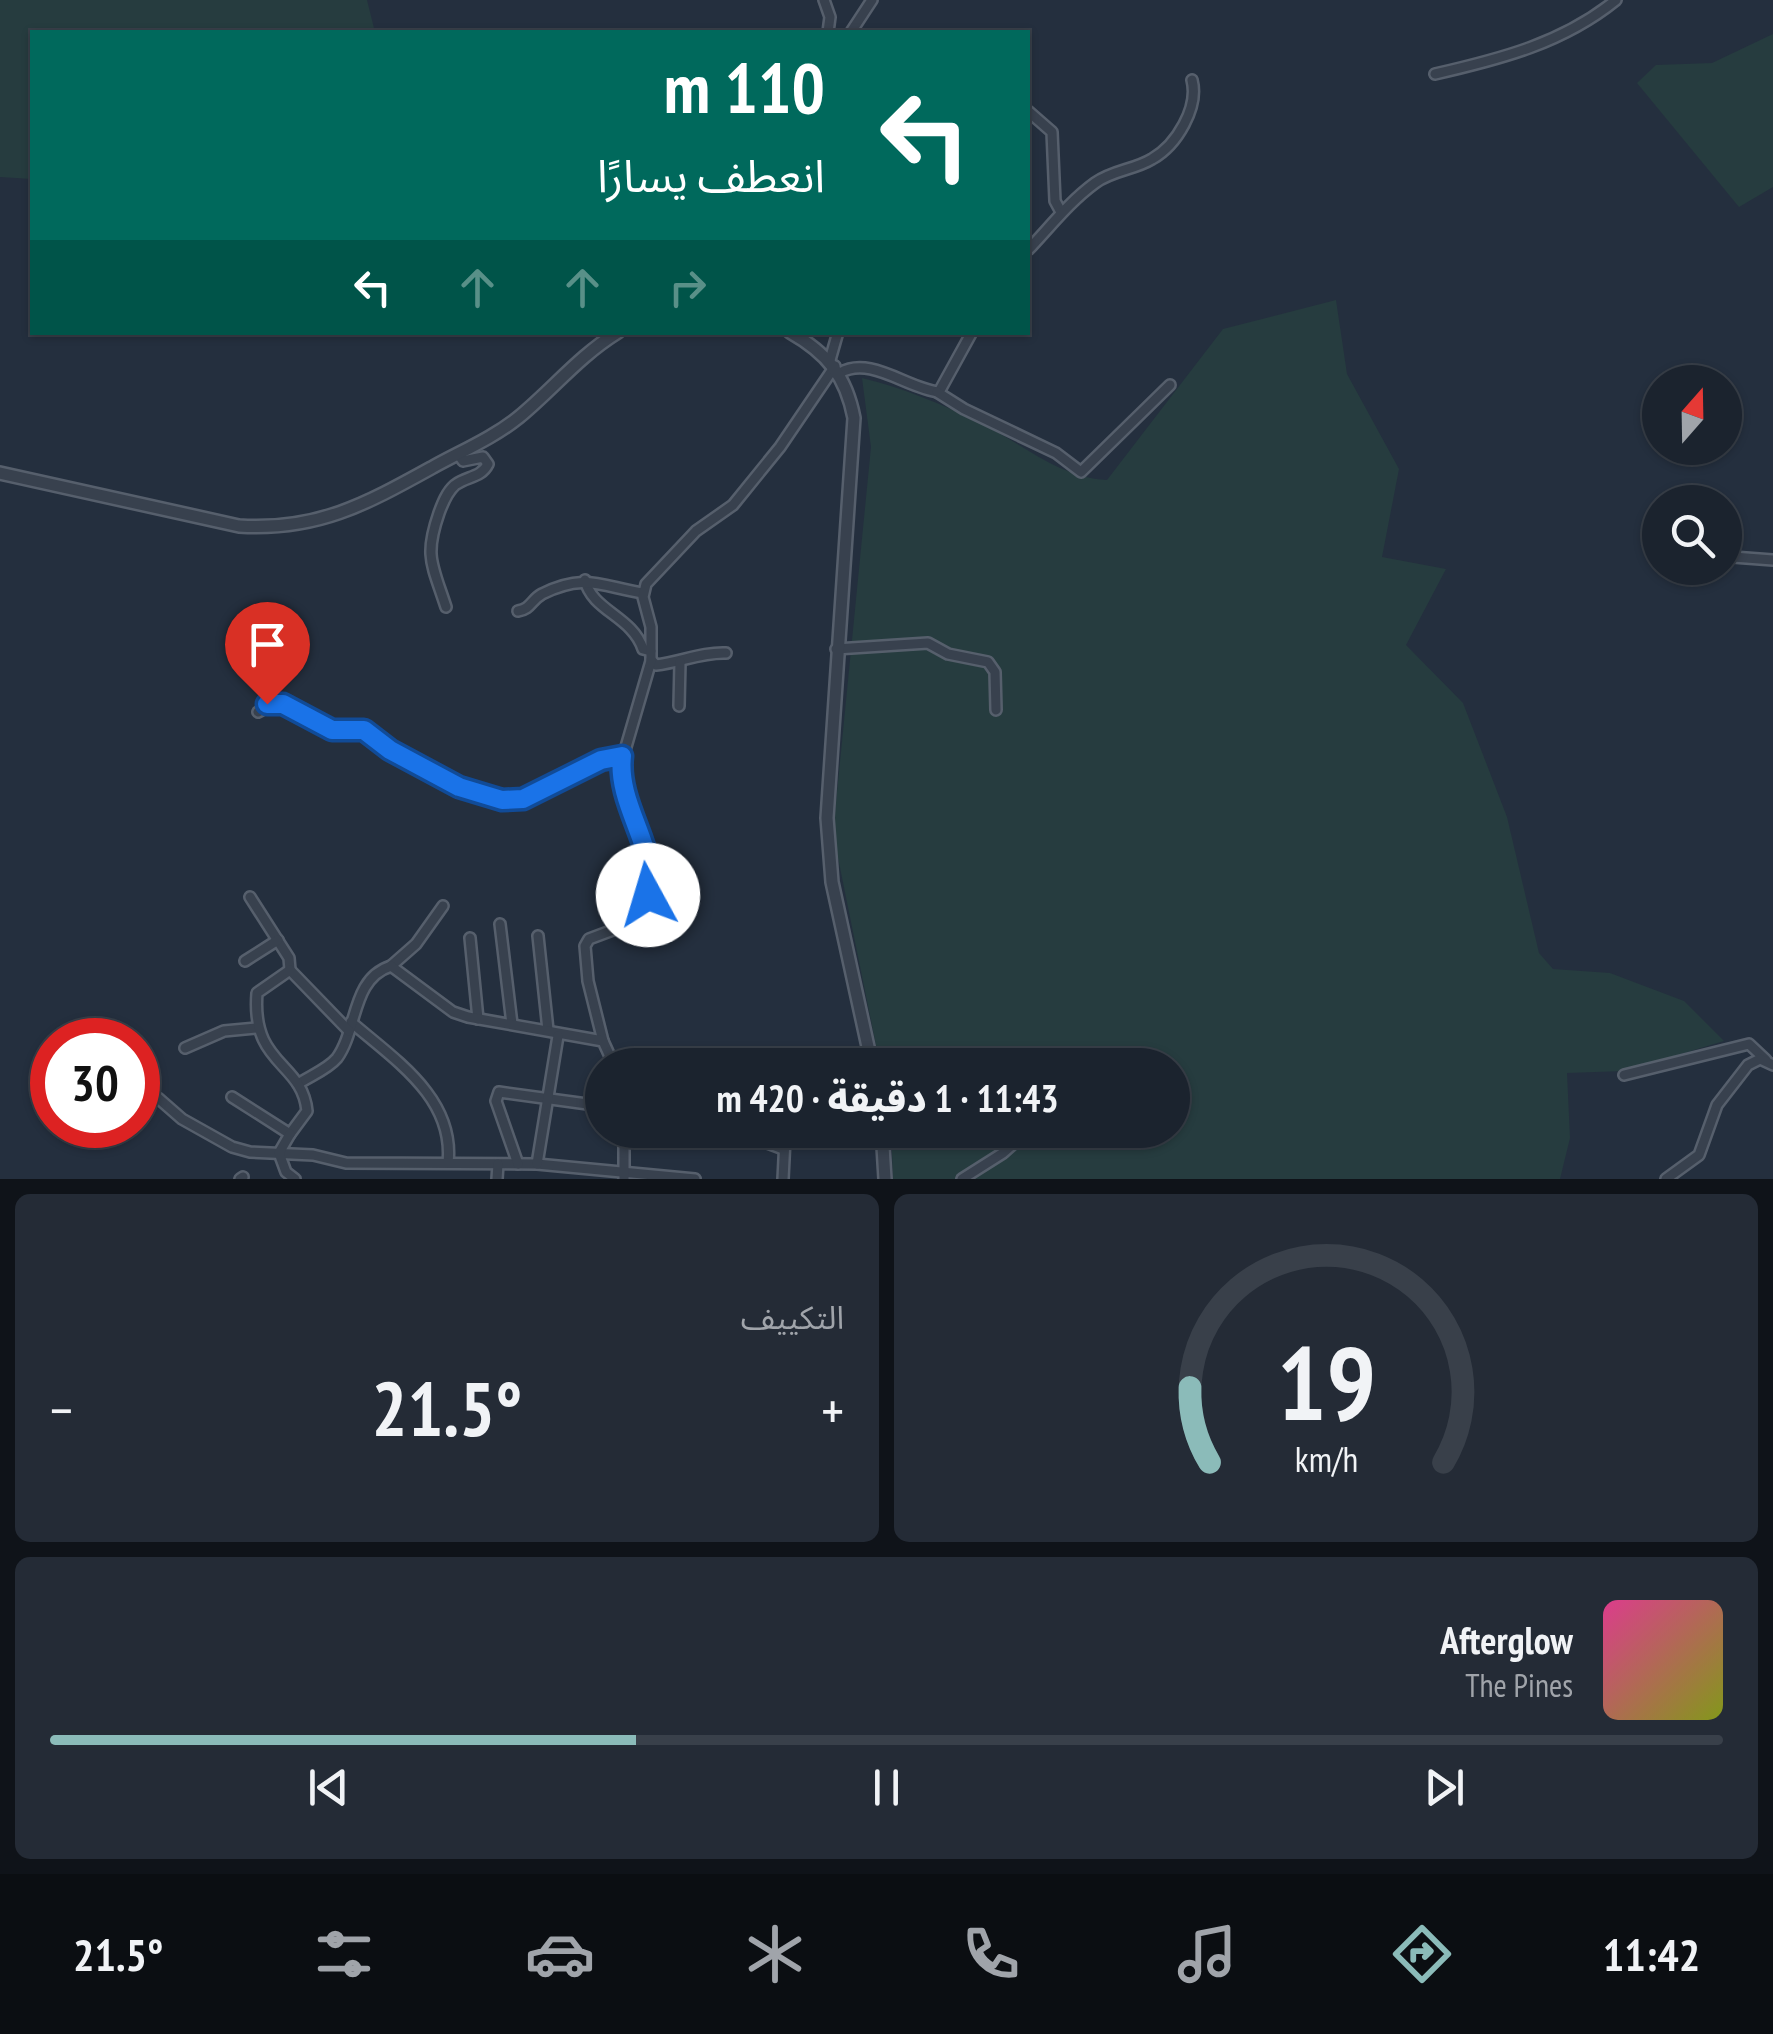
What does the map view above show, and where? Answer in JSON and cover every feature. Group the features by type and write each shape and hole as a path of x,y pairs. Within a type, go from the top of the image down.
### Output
{"street":[{"path":"824,0 830,17 828,30"},
{"path":"852,30 872,0"},
{"path":"1435,74 1502,59 1541,44 1583,25 1616,0"},
{"path":"1030,248 1061,212 1106,176 1158,155 1189,116 1195,98 1192,80"},
{"path":"1030,113 1052,132 1054,200 1061,212"},
{"path":"0,473 152,510 261,528 343,515 506,427 578,360 614,335"},
{"path":"794,335 835,366 866,368 937,392 1056,453 1081,472 1170,384"},
{"path":"838,335 835,366 852,406 854,431 836,649 828,841 832,882 868,1048"},
{"path":"937,392 943,390 970,335"},
{"path":"606,1048 588,980 586,946 589,940 612,930 640,906 652,884 648,857 624,792 622,756 637,718 651,655 644,593 649,578 696,532 733,506 780,447 835,366"},
{"path":"446,606 429,556 430,541 453,486 482,474 488,464 483,457 465,462 458,454"},
{"path":"1742,558 1773,560"},
{"path":"518,611 530,608 538,596 570,582 585,580 644,593"},
{"path":"585,580 610,613 633,627 656,665 680,662 704,652 726,653"},
{"path":"836,649 928,643 948,654 988,662 995,672 996,710"},
{"path":"679,706 680,662"},
{"path":"258,712 275,703 332,730 364,730 390,750 459,787 502,800 523,799 601,760 622,756"},
{"path":"250,897 292,963 290,970 259,988 257,1028 268,1051 298,1084 306,1111 279,1154"},
{"path":"298,1084 336,1060 371,978 416,944 443,906"},
{"path":"500,924 512,1024"},
{"path":"536,1164 548,1099 553,1033 538,936"},
{"path":"470,938 478,1019"},
{"path":"245,961 278,940"},
{"path":"391,966 453,1012 603,1041"},
{"path":"290,970 432,1097 450,1142 448,1163"},
{"path":"184,1048 224,1031 257,1028"},
{"path":"1624,1075 1748,1044 1769,1062"},
{"path":"1666,1179 1699,1155 1717,1105 1748,1065 1756,1059 1769,1062"},
{"path":"518,1164 496,1096 504,1091 585,1104"},
{"path":"232,1097 290,1134"},
{"path":"160,1100 182,1119 232,1147 250,1152 313,1155 346,1162 536,1164 696,1179"},
{"path":"625,1148 626,1175"},
{"path":"782,1179 785,1148"},
{"path":"883,1148 884,1177"},
{"path":"962,1179 1009,1148"},
{"path":"279,1154 286,1172 295,1179"},
{"path":"497,1179 498,1164"}],"green space":[{"path":"0,0 367,0 374,30 30,30 30,179 0,177"},
{"path":"1773,34 1773,187 1739,207 1637,83 1656,65 1712,63"},
{"path":"1336,300 1347,374 1399,469 1382,557 1446,569 1406,645 1463,703 1507,817 1539,953 1553,969 1610,973 1684,1001 1724,1041 1624,1071 1567,1073 1570,1138 1560,1179 893,1179 892,1148 1190,1148 1190,1048 877,1048 833,833 871,447 862,378 951,409 1073,473 1107,480 1223,329"}],"route":[{"path":"267,704 283,704 332,730 372,733 390,750 459,787 502,800 523,799 601,760 622,756 629,814 652,870 648,895"}]}
